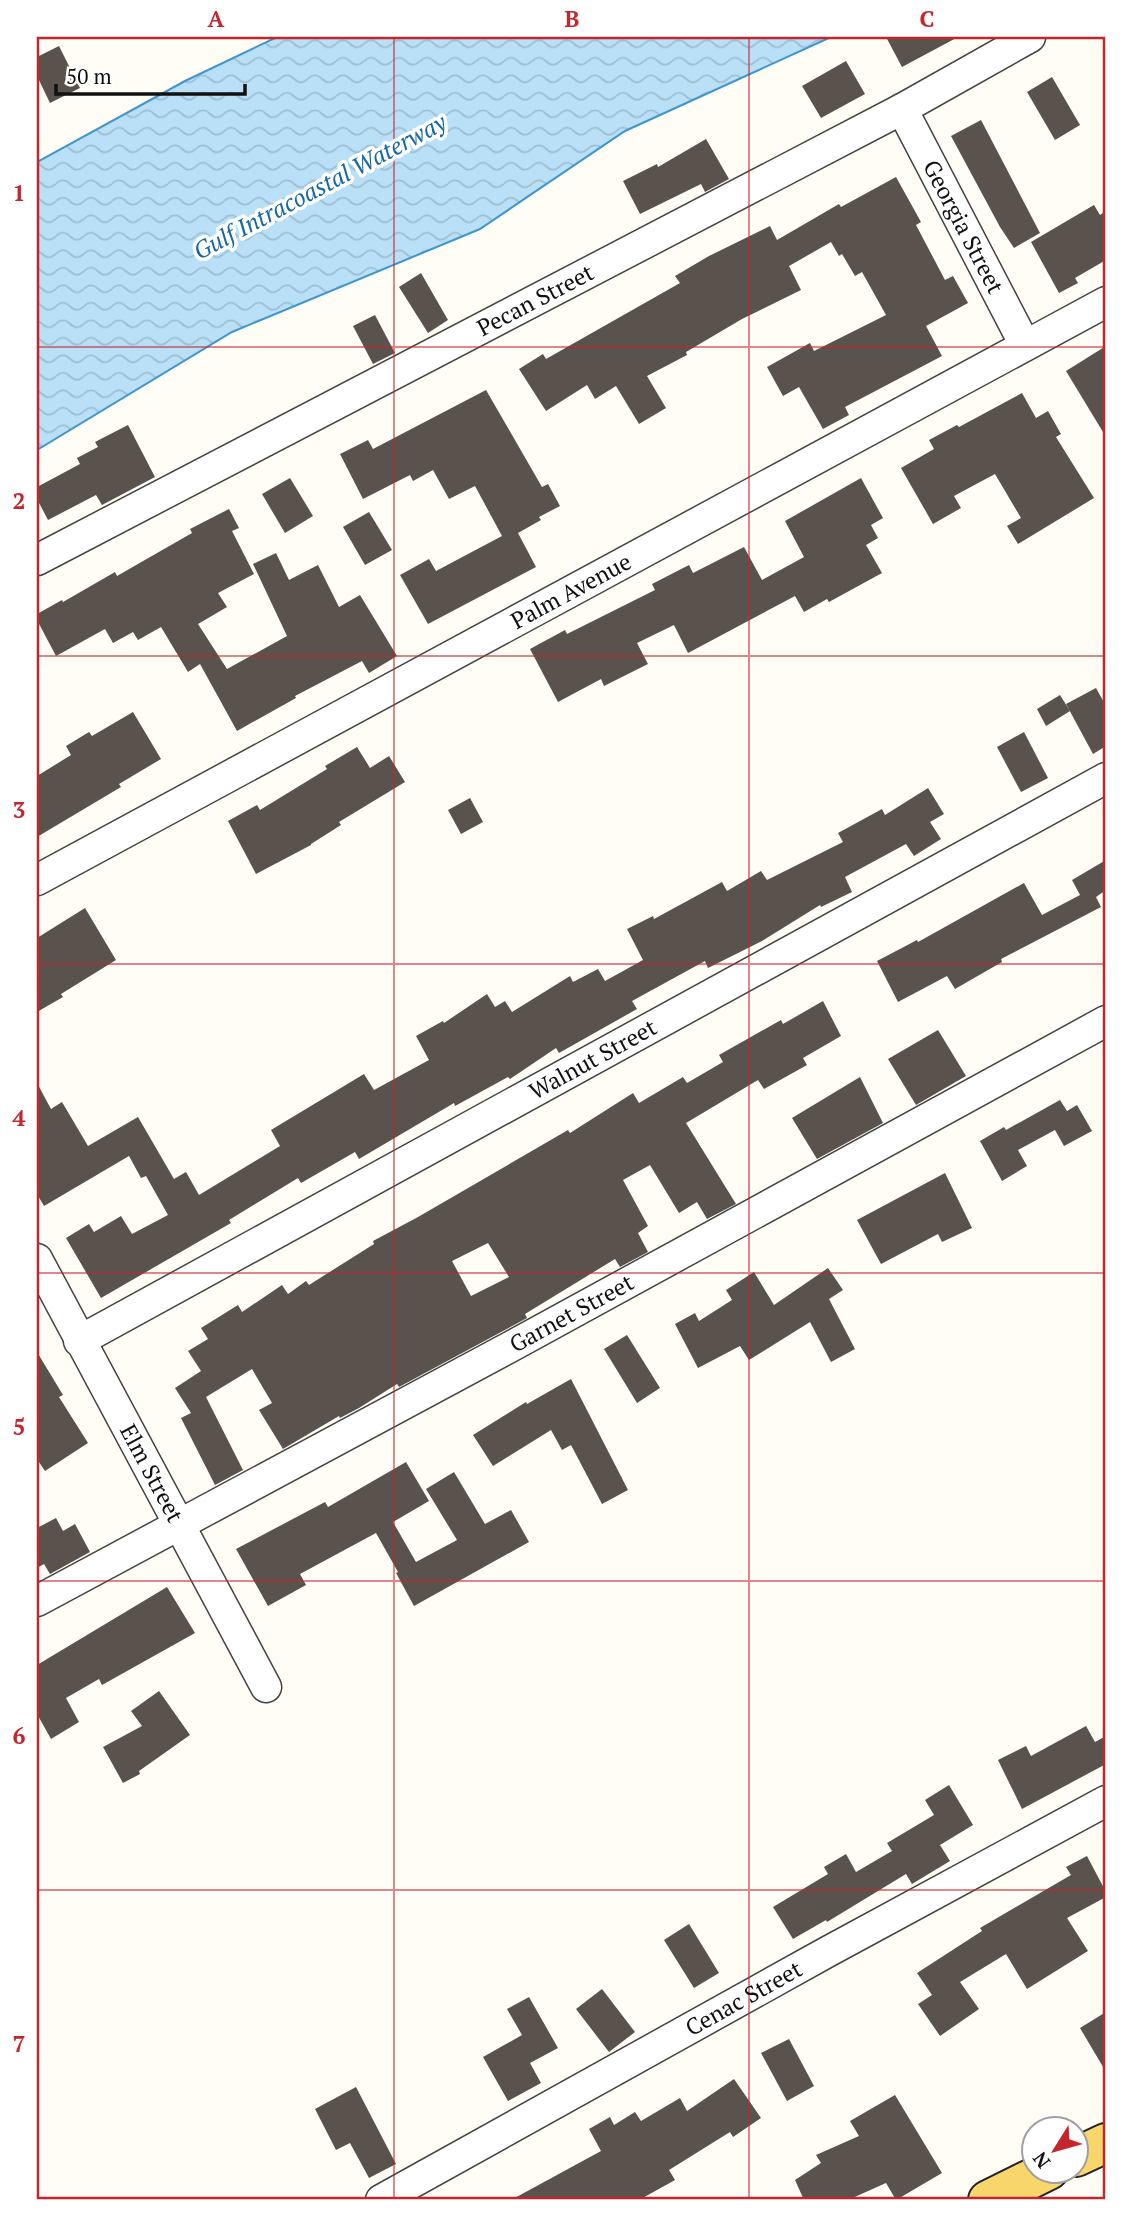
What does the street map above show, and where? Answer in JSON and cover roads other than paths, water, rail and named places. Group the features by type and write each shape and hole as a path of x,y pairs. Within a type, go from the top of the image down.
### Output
{"main road":[{"path":"1090,2150 1106,2143"},
{"path":"988,2200 1022,2184"}],"street":[{"name":"Pecan Street","path":"37,560 902,109 1030,37"},
{"name":"Georgia Street","path":"902,109 1026,345"},
{"name":"Palm Avenue","path":"37,880 1106,302"},
{"name":"Walnut Street","path":"79,1341 1106,778"},
{"name":"Garnet Street","path":"37,1601 523,1340 1106,1021"},
{"name":"Elm Street","path":"37,1259 266,1687"},
{"name":"Cenac Street","path":"381,2200 817,1957 1106,1801"}],"water":[{"name":"Gulf Intracoastal Waterway","path":"277,37 831,37 625,131 480,229 232,332 37,450 37,162 185,81"}]}
